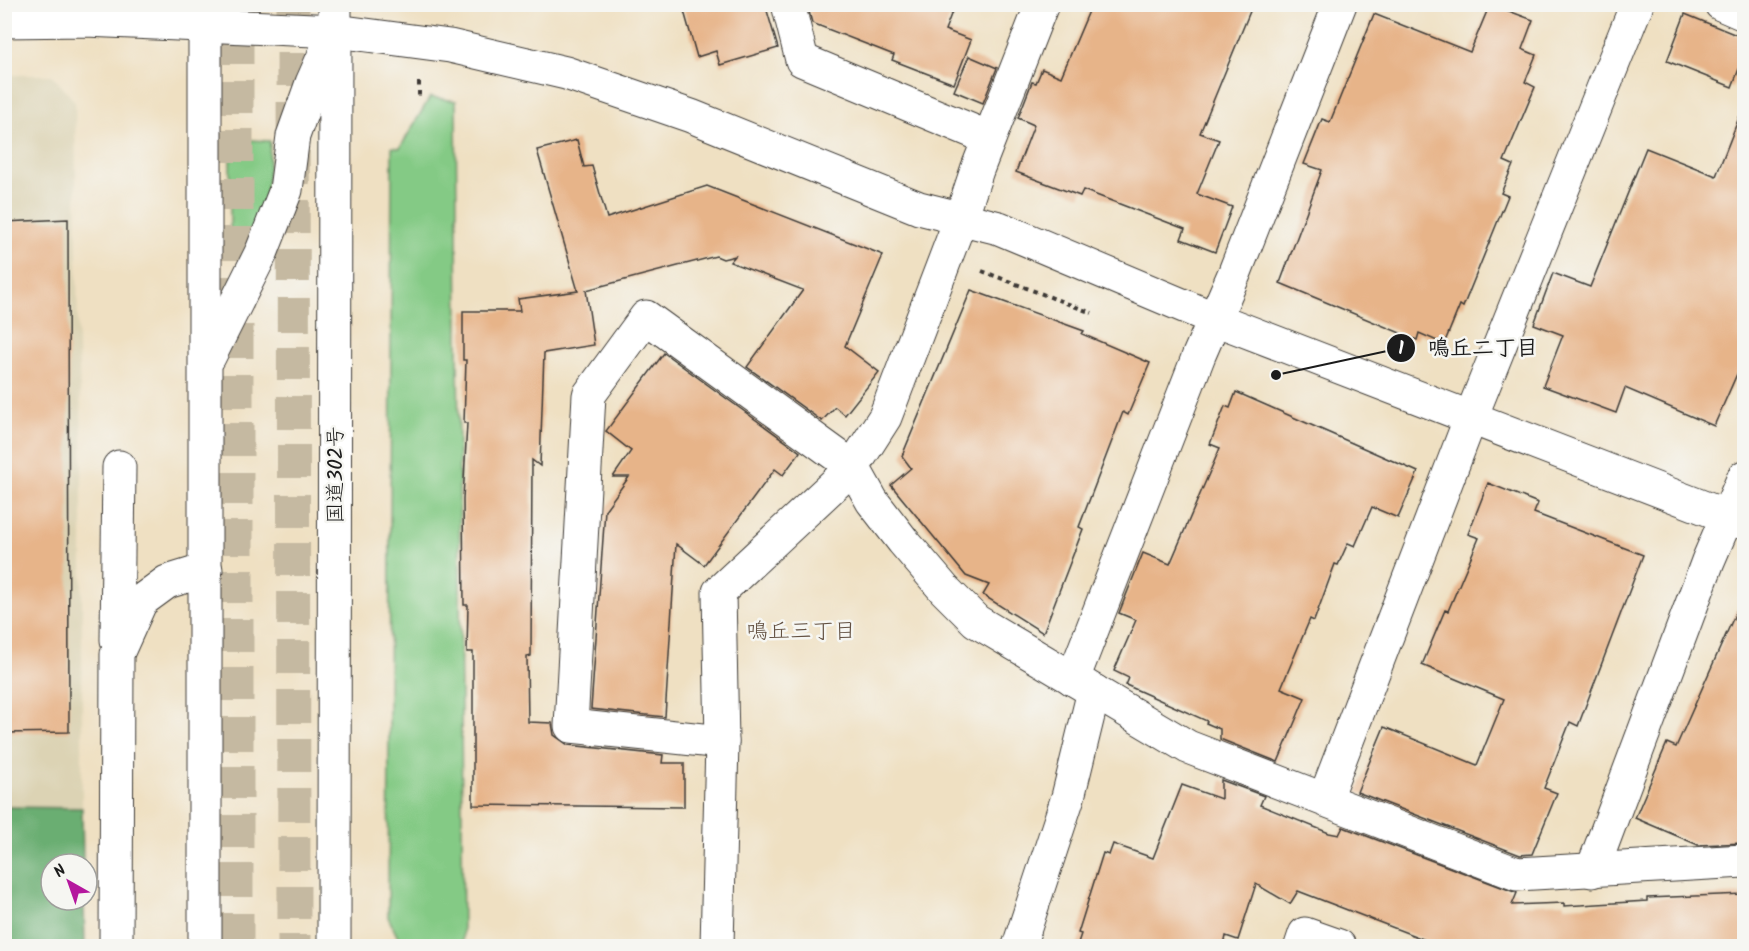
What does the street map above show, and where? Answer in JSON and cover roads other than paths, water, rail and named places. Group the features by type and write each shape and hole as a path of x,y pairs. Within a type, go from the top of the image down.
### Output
{"main road":[{"path":"788,4 802,60 989,138"},
{"path":"717,946 722,742 719,592 853,467 885,417 962,218 989,138 1042,4"},
{"path":"1019,946 1068,797 1084,685 1199,355 1215,320 1340,4"},
{"path":"1325,798 1471,417 1637,4"},
{"path":"1721,4 1744,14"},
{"path":"4,21 86,20 207,11 335,18 566,73 691,116 919,208 999,228 1215,320 1736,520"},
{"path":"205,946 207,11"},
{"path":"206,362 270,231 286,190 293,136 335,18"},
{"name":"国道302号","path":"334,946 335,18"},
{"path":"722,742 571,726 589,395 646,317 853,467 872,501 903,541 944,589 976,621 1188,747 1517,874 1744,861"},
{"path":"116,946 119,467"},
{"path":"1592,871 1736,520 1744,477"},
{"path":"117,654 141,601 167,582 206,570"},
{"path":"1301,946 1305,934 1339,946"}],"tunnel":[{"path":"237,4 237,946"},
{"path":"293,4 294,946"}],"place":[{"name":"鳴丘二丁目","path":"1276,375"}],"district":[{"name":"鳴丘三丁目","path":"801,630"}]}
